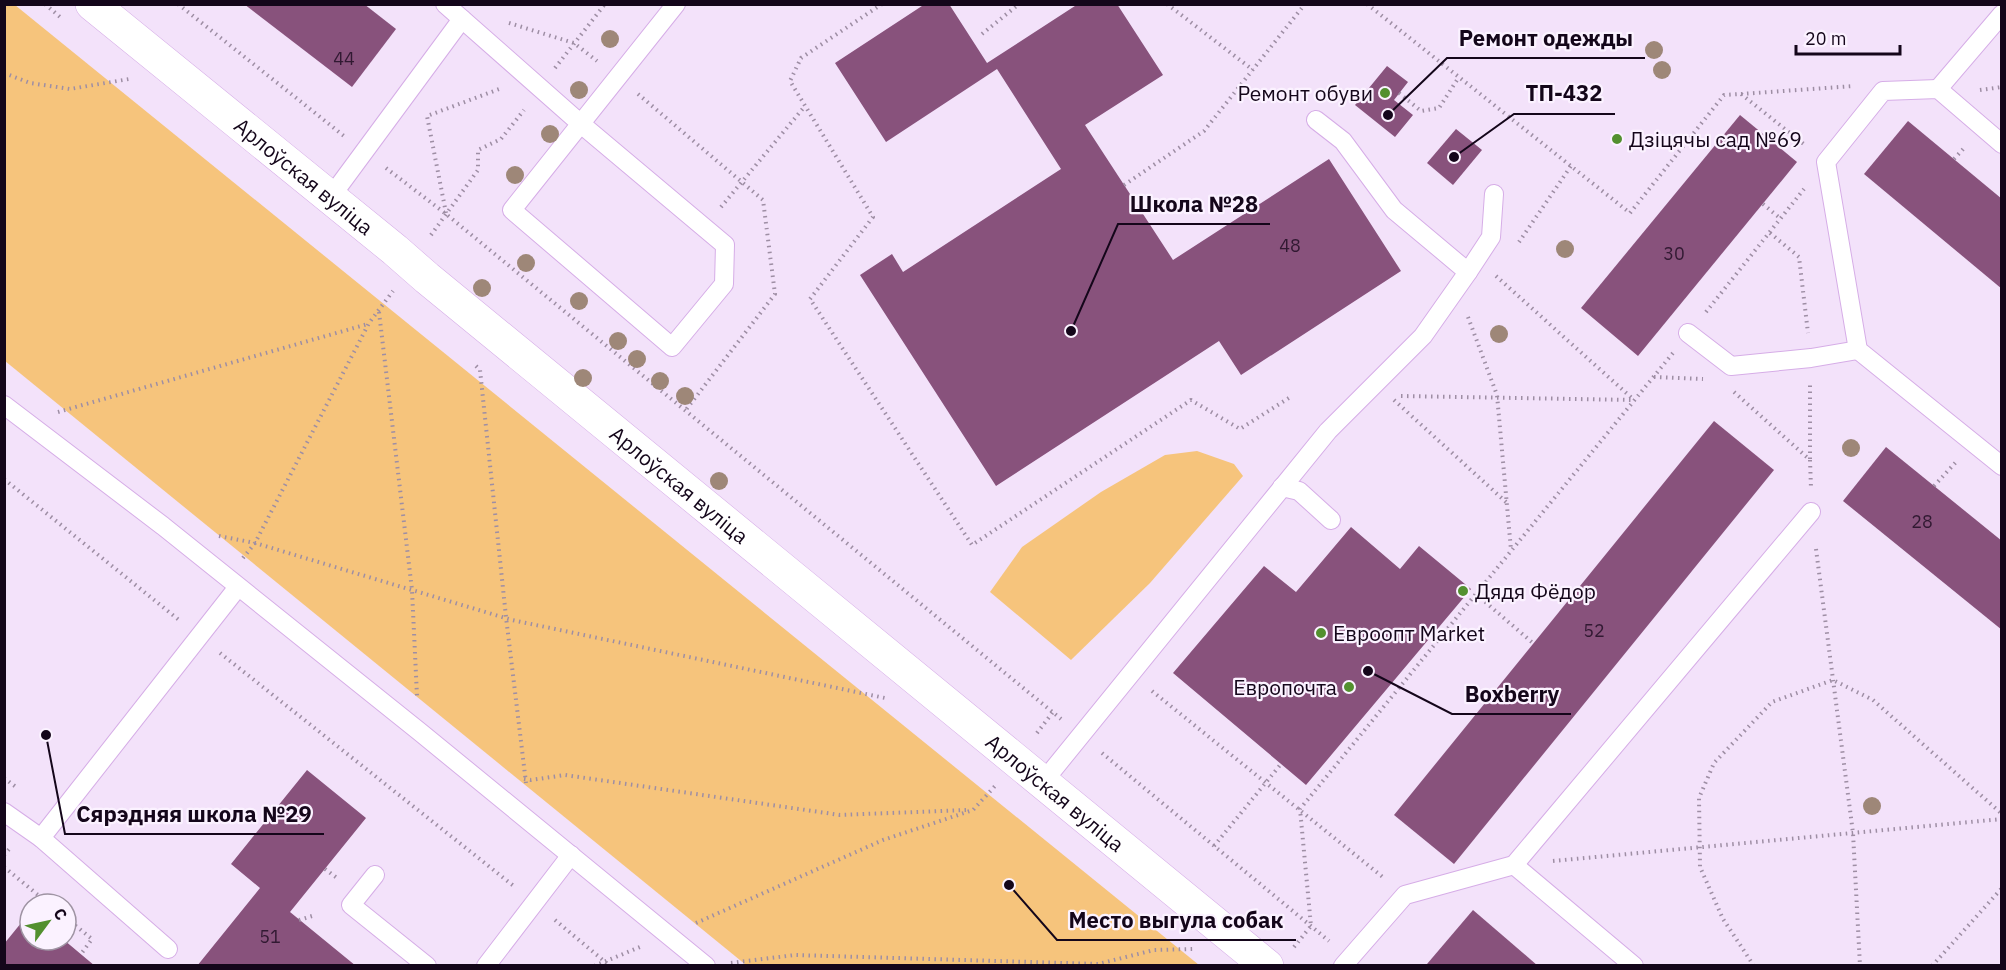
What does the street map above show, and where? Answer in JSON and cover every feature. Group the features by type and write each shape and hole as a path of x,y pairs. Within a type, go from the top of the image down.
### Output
{"street":[{"name":"Арлоўская вуліца","path":"92,4 1268,966"}],"lane":[{"path":"445,4 581,124 724,245 724,284 672,347 512,210 581,124 676,4"},
{"path":"1938,90 2001,14"},
{"path":"330,198 462,19"},
{"path":"2001,144 1938,90 1883,91 1826,162 1858,350 2001,466"},
{"path":"1316,120 1343,141 1394,210 1468,272"},
{"path":"1042,782 1328,431 1423,336 1491,237 1494,194"},
{"path":"1688,333 1731,366 1810,358 1858,350"},
{"path":"4,405 163,526 540,829 706,966"},
{"path":"1282,487 1299,491 1331,520"},
{"path":"1346,962 1406,895 1514,865 1811,512"},
{"path":"41,838 200,637 232,582"},
{"path":"4,812 41,838 168,949"},
{"path":"486,966 571,855"},
{"path":"1514,865 1634,966"},
{"path":"375,875 351,905 427,966"}],"path":[{"path":"178,4 446,214 1311,926 1346,962"},
{"path":"882,4 801,58 790,81 873,217 810,299 972,544 1191,400 1240,429 1292,396"},
{"path":"982,34 1019,4"},
{"path":"1167,4 1254,70"},
{"path":"1124,185 1204,131 1305,4"},
{"path":"1311,926 1300,809 1826,162 1741,94 1724,95 1630,213 1367,4"},
{"path":"507,22 574,43"},
{"path":"446,214 427,116 555,69"},
{"path":"4,73 30,83 70,89 132,78"},
{"path":"1399,93 1421,111 1439,108 1459,77"},
{"path":"742,182 805,106"},
{"path":"1954,159 1970,142"},
{"path":"1515,248 1571,166"},
{"path":"1763,204 1781,219"},
{"path":"1503,267 1496,276 1634,400"},
{"path":"232,582 255,543 369,323 379,312 412,590 417,707"},
{"path":"1466,312 1497,398 1511,551"},
{"path":"24,421 369,323"},
{"path":"480,370 525,779 540,829"},
{"path":"1653,376 1709,380"},
{"path":"1729,388 1810,460 1811,512 1853,832 1860,966"},
{"path":"1507,503 1389,395 1634,400"},
{"path":"1934,486 1958,459"},
{"path":"4,479 610,966"},
{"path":"163,526 255,543 506,617 893,700"},
{"path":"1476,594 1534,644"},
{"path":"1131,673 1406,895"},
{"path":"1755,966 1723,919 1700,867 1699,798 1714,763 1772,702 1833,680 1873,699 2001,817"},
{"path":"1214,846 1281,764"},
{"path":"470,773 525,779 565,775 840,815 973,810"},
{"path":"687,927 883,840 973,810 996,784"},
{"path":"1514,865 2001,817"},
{"path":"4,867 34,892"},
{"path":"325,869 340,881"},
{"path":"1932,966 2001,888"},
{"path":"299,920 312,916"},
{"path":"78,928 92,939 81,954"},
{"path":"594,966 670,935"},
{"path":"724,964 795,955 1098,964 1154,950 1194,950 1201,955"},
{"path":"950,960 956,966"}],"shaded area":[{"path":"4,5 15,5 1199,965 746,965 5,361"},
{"path":"1197,451 1234,464 1243,476 1150,583 1071,660 990,592 1022,547 1101,492 1165,455"}],"building":[{"path":"244,4 364,4 396,29 352,87"},
{"path":"925,4 949,4 987,63 1078,4 1117,4 1163,75 1085,125 1173,260 1329,159 1401,271 1241,375 1219,341 996,486 860,275 892,254 903,272 1061,169 997,69 886,142 835,63"},
{"path":"1387,66 1408,82 1394,100 1413,115 1395,137 1355,105"},
{"path":"1740,115 1797,162 1638,356 1581,308"},
{"path":"1908,121 2002,199 2002,289 1864,174"},
{"path":"1456,129 1482,150 1453,185 1427,163"},
{"path":"1714,421 1774,470 1454,864 1394,815"},
{"path":"1886,447 2002,541 2002,630 1843,501"},
{"name":"Евроопт Market","path":"1351,527 1400,569 1419,546 1471,589 1306,785 1173,673 1264,566 1296,592"},
{"path":"307,770 366,818 290,912 356,966 197,966 260,888 231,864"},
{"path":"1473,910 1538,966 1429,966 1427,964"},
{"path":"18,927 18,952 78,952 95,966 4,966 4,944"}],"place":[{"name":"Ремонт обуви","path":"1385,93"},
{"name":"Ремонт одежды","path":"1388,115"},
{"name":"Дзіцячы сад №69","path":"1617,139"},
{"name":"ТП-432","path":"1454,157"},
{"name":"Школа №28","path":"1071,331"},
{"name":"Дядя Фёдор","path":"1463,591"},
{"name":"Евроопт Market","path":"1321,633"},
{"name":"Boxberry","path":"1368,671"},
{"name":"Европочта","path":"1349,687"},
{"name":"Сярэдняя школа №29","path":"46,735"},
{"name":"Место выгула собак","path":"1009,885"}]}
